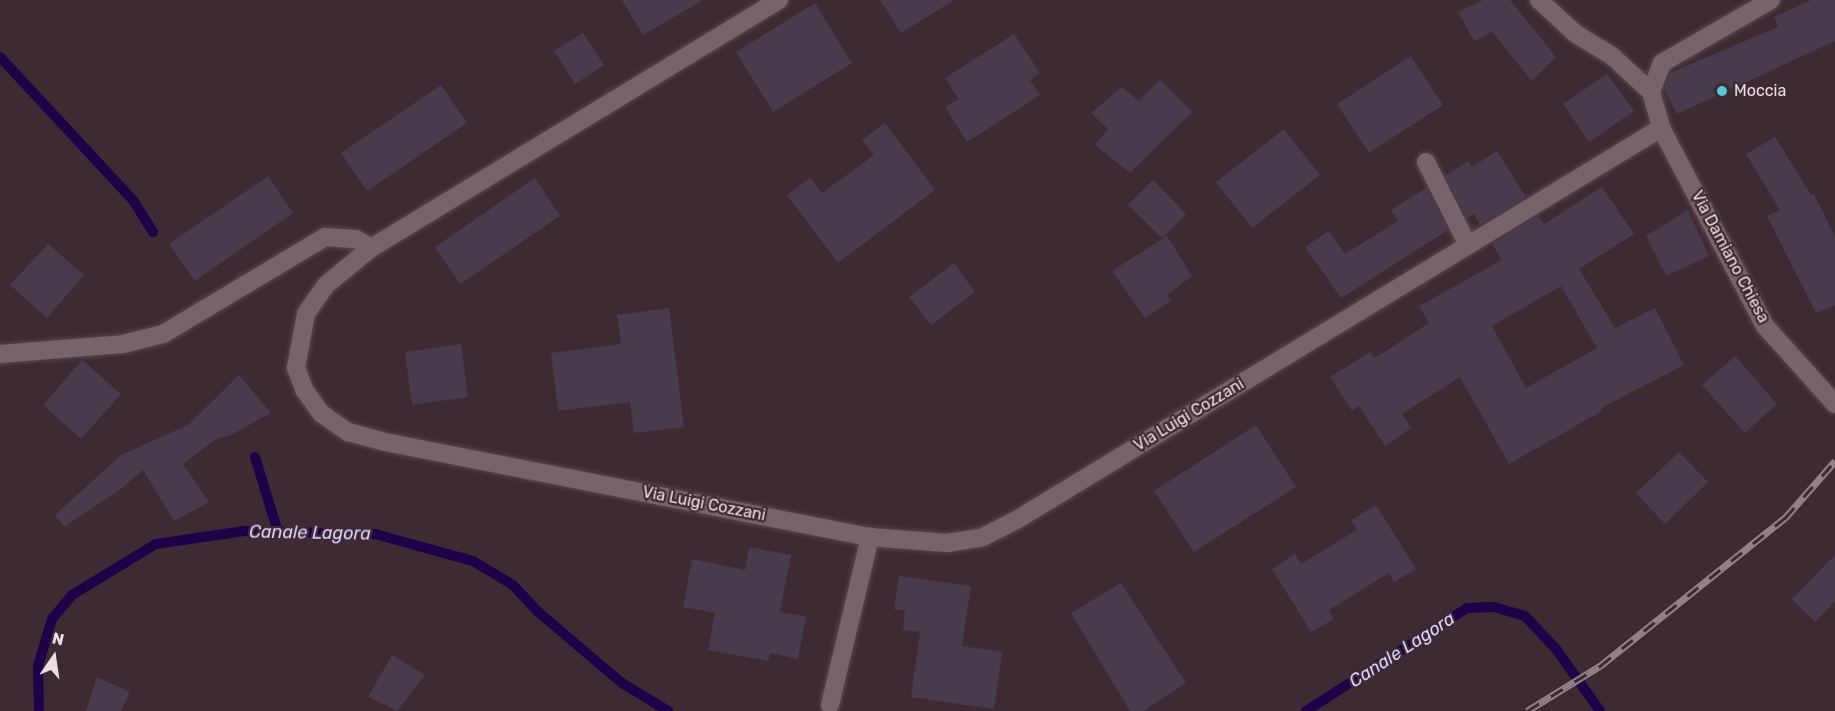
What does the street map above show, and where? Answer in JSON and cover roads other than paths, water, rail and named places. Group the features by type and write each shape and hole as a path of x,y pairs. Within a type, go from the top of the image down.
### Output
{"street":[{"name":"Via Luigi Cozzani","path":"779,0 371,248 326,285 306,314 300,332 296,368 305,391 322,414 348,432 870,537 947,543 983,537 1018,519 1661,128"},
{"path":"1539,0 1575,34 1612,56 1651,92 1662,63 1771,0"},
{"name":"Via Damiano Chiesa","path":"1651,92 1661,128 1765,326 1835,404"},
{"path":"1426,162 1468,245"},
{"path":"0,354 123,344 163,334 325,237 356,239 371,248"},
{"path":"830,705 870,537"}],"waterway":[{"path":"0,57 133,200 153,232"},
{"path":"255,457 278,532"},
{"name":"Canale Lagora","path":"39,711 38,666 52,619 72,595 156,544 244,531 375,534 473,561 513,585 537,611 622,683 668,711"},
{"name":"Canale Lagora","path":"1306,711 1467,608 1494,607 1525,616 1556,649 1600,711"}],"railway":[{"path":"1527,711 1600,666 1785,518 1835,461"}],"place":[{"name":"Moccia","path":"1722,91"}]}
